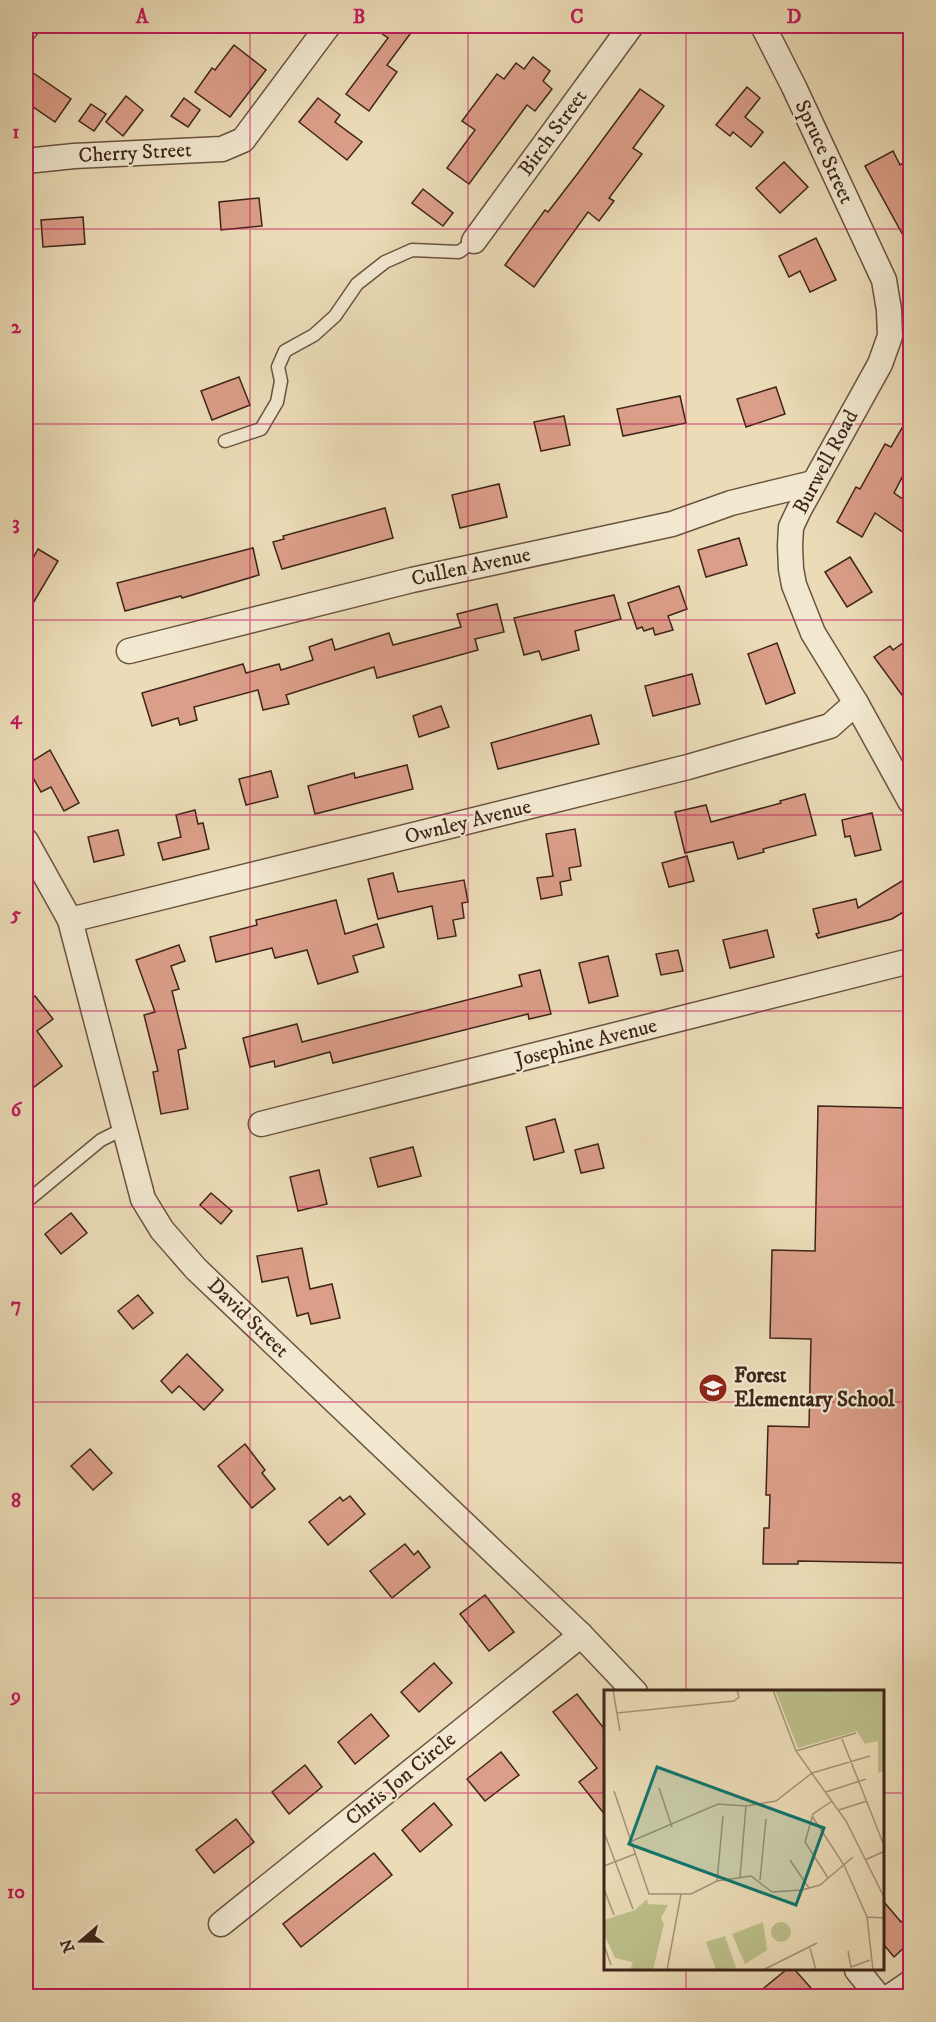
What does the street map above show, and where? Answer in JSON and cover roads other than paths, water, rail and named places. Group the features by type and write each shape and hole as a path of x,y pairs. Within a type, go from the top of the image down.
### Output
{"street":[{"name":"Cherry Street","path":"26,161 74,156 222,149 243,140 328,26"},
{"name":"Birch Street","path":"474,241 631,26"},
{"name":"Spruce Street","path":"763,26 884,280"},
{"name":"Burwell Road","path":"884,280 890,336 879,364 791,527 791,569 794,585 813,633 856,703 910,801"},
{"name":"Cullen Avenue","path":"129,651 412,580 672,524 731,503 813,483"},
{"name":"Ownley Avenue","path":"70,920 688,767 830,726 856,703"},
{"name":"David Street","path":"26,841 70,920 143,1199 162,1230 196,1269 581,1635 633,1690"},
{"name":"Josephine Avenue","path":"261,1124 910,961"},
{"name":"Chris Jon Circle","path":"221,1924 581,1635"},
{"path":"858,1971 878,1996"},
{"path":"891,1996 910,1983"}],"lane":[{"path":"225,441 261,429 277,402 281,381 278,367 285,351 314,335 335,316 357,284 385,262 412,250 459,252 474,241"},
{"path":"26,1202 101,1140 123,1129"}],"place":[{"name":"Forest Elementary School","path":"713,1388"}]}
